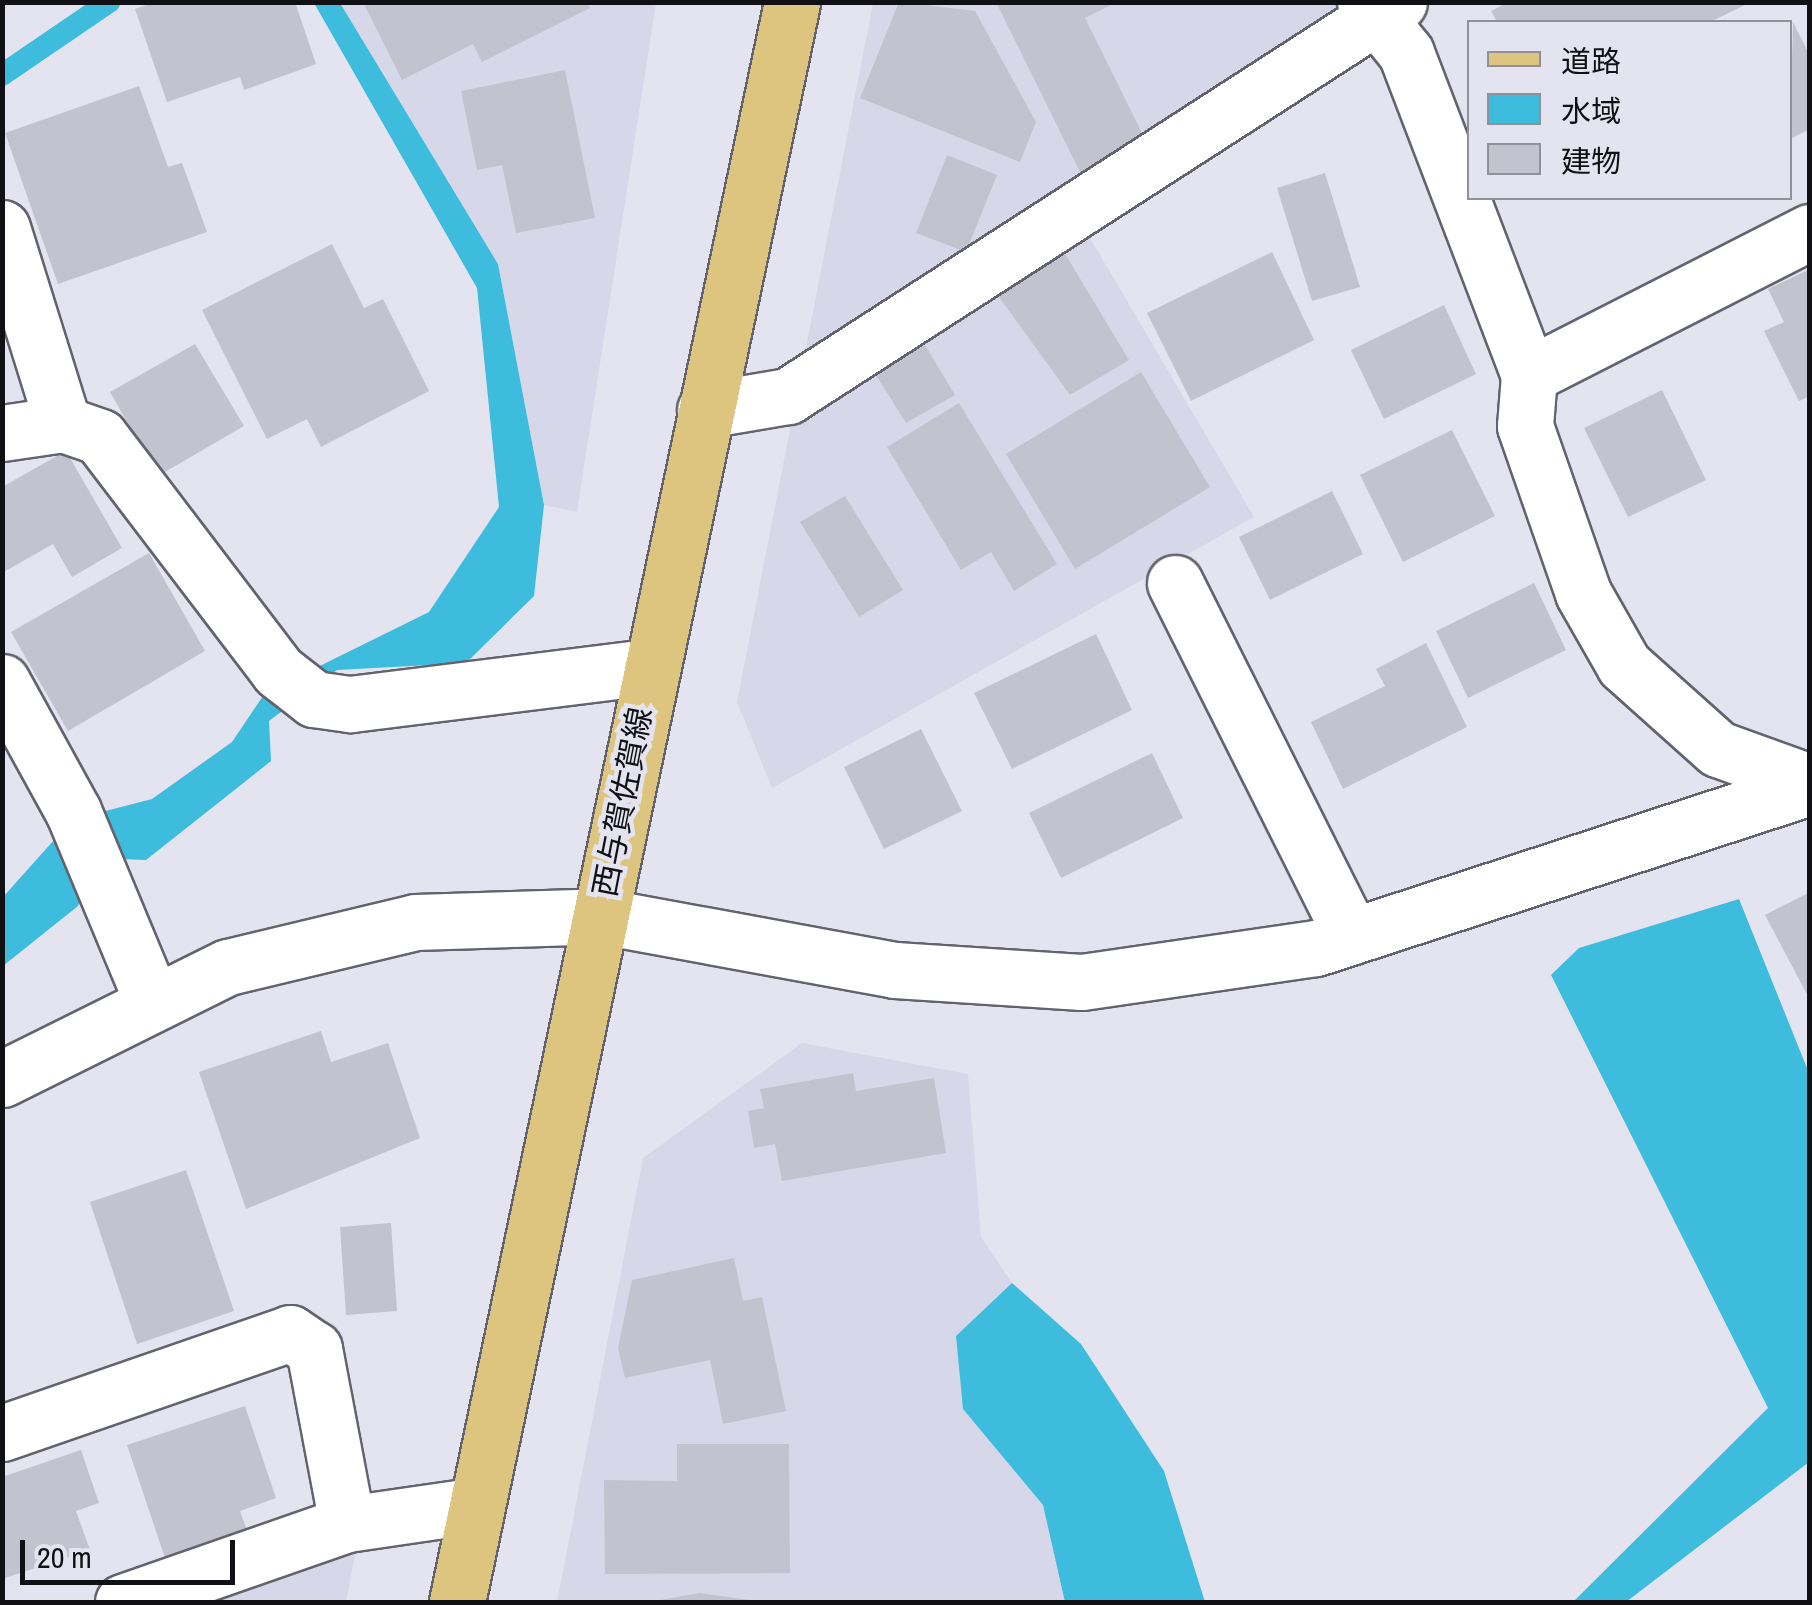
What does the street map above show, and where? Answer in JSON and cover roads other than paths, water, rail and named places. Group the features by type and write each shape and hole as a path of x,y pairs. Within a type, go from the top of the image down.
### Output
{"main road":[{"name":"西与賀佐賀線","path":"457,1602 792,2"}],"street":[{"path":"706,410 788,396 1379,8 1406,52 1528,374 1525,426 1582,593 1624,665 1718,749 1810,785"},
{"path":"2,228 62,424"},
{"path":"1528,374 1810,232"},
{"path":"2,433 62,424 100,437 296,685 351,704 650,668"},
{"path":"1175,583 1352,936"},
{"path":"2,682 73,811 153,1003"},
{"path":"2,1079 228,968 415,922 600,916 895,970 1082,982 1352,936 1810,785"},
{"path":"2,1433 290,1333 314,1349 347,1524"},
{"path":"123,1602 347,1524 476,1506"}],"water":[{"path":"314,3 340,3 498,264 544,505 534,596 466,663 337,670 269,721 271,761 146,860 120,859 84,889 78,906 3,966 3,897 54,840 94,814 152,799 232,742 265,693 429,612 499,507 477,288"},
{"path":"1739,899 1809,1073 1809,1462 1626,1602 1573,1602 1768,1408 1551,975 1579,948"},
{"path":"1012,1283 1081,1344 1164,1471 1205,1602 1065,1602 1043,1505 963,1409 956,1336"}],"waterway":[{"path":"2,75 109,2"}]}
